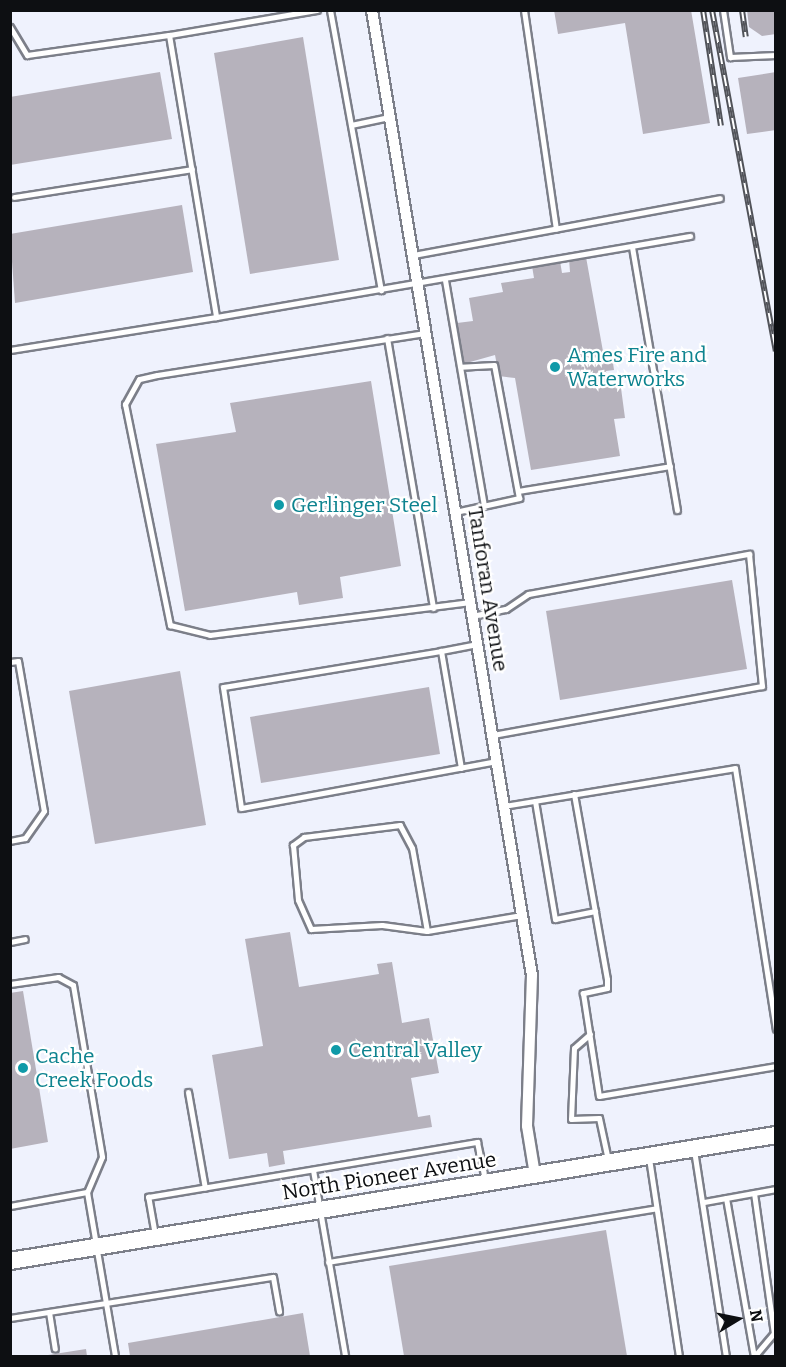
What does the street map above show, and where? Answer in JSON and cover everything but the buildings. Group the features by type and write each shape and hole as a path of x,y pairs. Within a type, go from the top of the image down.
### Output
{"street":[{"name":"Tanforan Avenue","path":"372,10 534,995 527,1103 535,1175"},
{"name":"North Pioneer Avenue","path":"10,1261 776,1135"}],"lane":[{"path":"10,27 27,55 169,35 317,10"},
{"path":"330,10 381,291"},
{"path":"524,10 556,229"},
{"path":"723,10 730,57 776,55"},
{"path":"169,35 216,317"},
{"path":"351,125 390,117"},
{"path":"14,197 192,169"},
{"path":"413,255 720,198"},
{"path":"10,350 418,285 690,236"},
{"path":"632,247 677,510"},
{"path":"445,280 484,504"},
{"path":"426,333 139,379 125,404 170,625 210,635 470,602"},
{"path":"387,338 433,608"},
{"path":"455,512 519,498 494,365 460,367"},
{"path":"518,491 670,466"},
{"path":"472,616 507,609 528,594 749,554 762,686 492,735"},
{"path":"477,644 223,687 242,808 496,761"},
{"path":"441,651 461,768"},
{"path":"10,662 18,661 44,811 25,838 10,841"},
{"path":"504,806 735,768 776,1029"},
{"path":"574,794 607,988 583,993 599,1096 776,1066"},
{"path":"535,801 555,919 595,911"},
{"path":"427,931 412,848 400,825 304,837 293,845 298,900 311,929 382,925 427,931 522,915"},
{"path":"10,942 25,939"},
{"path":"10,984 58,977 73,985 102,1157 87,1192 115,1356"},
{"path":"590,1034 574,1048 571,1119 599,1118 608,1162"},
{"path":"188,1092 205,1188"},
{"path":"155,1237 148,1197 477,1142 485,1183"},
{"path":"694,1148 704,1202 704,1231 726,1356"},
{"path":"648,1156 679,1356"},
{"path":"313,1170 345,1356"},
{"path":"704,1202 776,1189"},
{"path":"10,1206 87,1192"},
{"path":"754,1193 774,1333 755,1356"},
{"path":"726,1198 755,1356"},
{"path":"328,1262 656,1208"},
{"path":"10,1318 273,1277 279,1311"},
{"path":"49,1312 55,1350"}],"railway":[{"path":"703,10 721,126"},
{"path":"712,10 776,351"},
{"path":"742,10 746,37"}],"place":[{"name":"Ames Fire and Waterworks","path":"555,367"},
{"name":"Gerlinger Steel","path":"279,505"},
{"name":"Central Valley","path":"336,1050"},
{"name":"Cache Creek Foods","path":"23,1068"}]}
